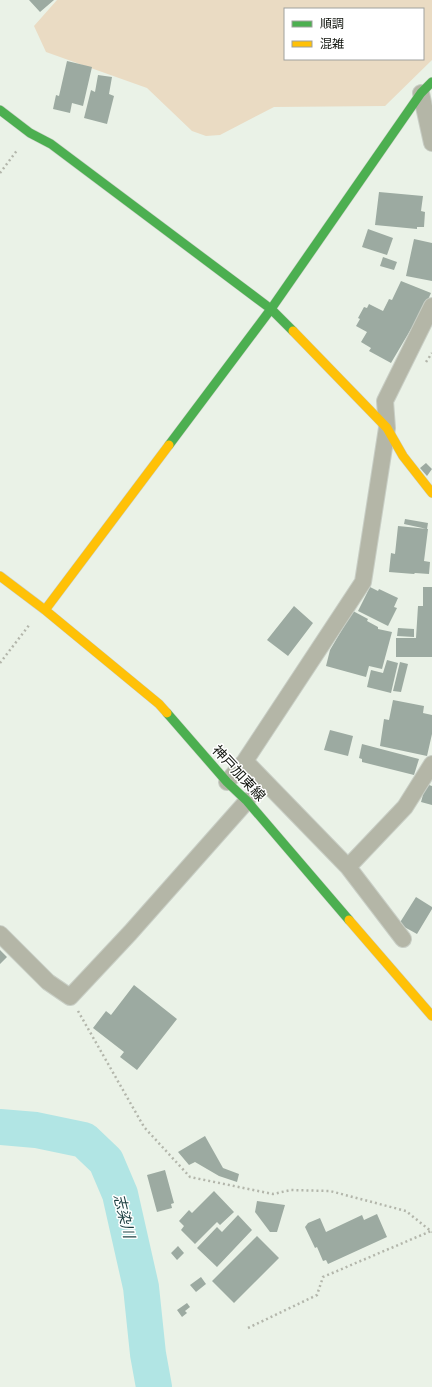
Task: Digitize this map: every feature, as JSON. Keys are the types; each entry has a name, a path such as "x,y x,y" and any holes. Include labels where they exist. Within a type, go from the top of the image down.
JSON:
{"street":[{"path":"426,88 432,143"},
{"path":"45,610 271,309 426,88"},
{"path":"0,110 30,133 51,144 271,309 387,428 403,456 432,493"},
{"path":"227,782 245,761 363,582 387,428 386,401 432,306"},
{"name":"神戸加東線","path":"0,576 45,610 159,704 227,782 247,801 432,1016"},
{"path":"245,761 348,867 403,939"},
{"path":"348,867 405,807 432,764"},
{"path":"0,934 48,982 70,997 130,933 247,801"}],"path":[{"path":"0,173 30,133"},
{"path":"0,663 24,631 45,610"},
{"path":"70,997 144,1127 190,1177 273,1194 292,1190 330,1191 406,1211 431,1231 323,1277 317,1295 248,1328"}],"shaded area":[{"path":"57,0 432,0 432,60 385,106 274,107 220,135 206,136 192,131 147,88 46,52 34,26"}],"building":[{"path":"29,0 54,0 40,12"},
{"path":"67,61 92,67 83,106 72,103 70,113 53,109 56,95 59,96"},
{"path":"98,75 112,77 109,94 114,96 107,124 84,118 91,90 95,92"},
{"path":"379,192 423,196 421,211 425,212 424,227 417,227 417,229 375,225"},
{"path":"368,229 393,238 387,255 362,247"},
{"path":"414,239 432,243 432,281 406,276"},
{"path":"383,257 397,262 394,270 380,266"},
{"path":"401,281 431,293 414,330 411,329 391,363 369,351 371,348 361,342 367,332 356,326 360,319 358,318 364,307 367,308 369,304 383,311 389,299 392,300"},
{"path":"426,463 432,469 427,476 420,468"},
{"path":"405,519 428,523 427,529 404,524"},
{"path":"398,526 428,529 424,561 430,562 429,574 389,572 391,553 395,554"},
{"path":"370,587 378,591 379,589 398,598 394,607 397,608 388,626 358,611"},
{"path":"423,587 432,587 432,657 396,657 396,638 416,638 418,606 423,606"},
{"path":"294,606 313,623 288,656 267,640"},
{"path":"353,611 368,619 367,621 378,627 378,629 392,632 382,669 369,666 366,677 326,666 330,650"},
{"path":"398,628 414,629 414,637 397,636"},
{"path":"387,660 398,663 391,693 367,687 371,670 383,673"},
{"path":"400,662 408,664 401,692 393,691"},
{"path":"393,700 424,706 423,713 432,715 432,734 427,756 380,746 384,719 389,720"},
{"path":"330,730 353,736 348,756 324,750"},
{"path":"362,744 419,759 414,775 362,762 362,759 359,758"},
{"path":"426,784 432,786 432,805 421,802"},
{"path":"416,897 432,907 417,934 399,924"},
{"path":"0,950 7,957 0,964"},
{"path":"134,985 177,1019 137,1070 120,1057 124,1052 93,1028 106,1011 111,1015"},
{"path":"205,1136 223,1168 239,1174 237,1182 219,1176 195,1162 189,1165 178,1152"},
{"path":"165,1170 174,1203 171,1204 172,1208 157,1212 147,1175"},
{"path":"214,1191 234,1212 220,1225 217,1222 195,1244 181,1230 184,1226 179,1221 189,1210 192,1213"},
{"path":"257,1201 285,1205 277,1232 270,1232 255,1212"},
{"path":"377,1214 387,1237 328,1264 326,1260 323,1261 317,1247 315,1248 305,1227 308,1223 320,1218 326,1232 362,1215 364,1220"},
{"path":"238,1215 252,1230 217,1267 197,1248 217,1227 222,1232"},
{"path":"257,1236 279,1258 234,1303 212,1281"},
{"path":"178,1246 184,1253 177,1260 171,1253"},
{"path":"201,1277 206,1284 196,1292 190,1285"},
{"path":"187,1303 190,1307 185,1311 187,1313 182,1317 177,1310"}],"waterway":[{"name":"志染川","path":"0,1127 36,1130 84,1140 106,1161 120,1194 141,1287 148,1354 154,1387"}],"traffic: fast":[{"path":"169,445 271,309 421,93 432,82"},
{"path":"0,110 30,133 51,144 271,309 293,331"},
{"path":"167,713 227,782 247,801 349,920"}],"traffic: slow":[{"path":"293,331 387,428 403,456 432,493"},
{"path":"45,610 169,445"},
{"path":"0,576 45,610 159,704 167,713"},
{"path":"349,920 432,1016"}]}
